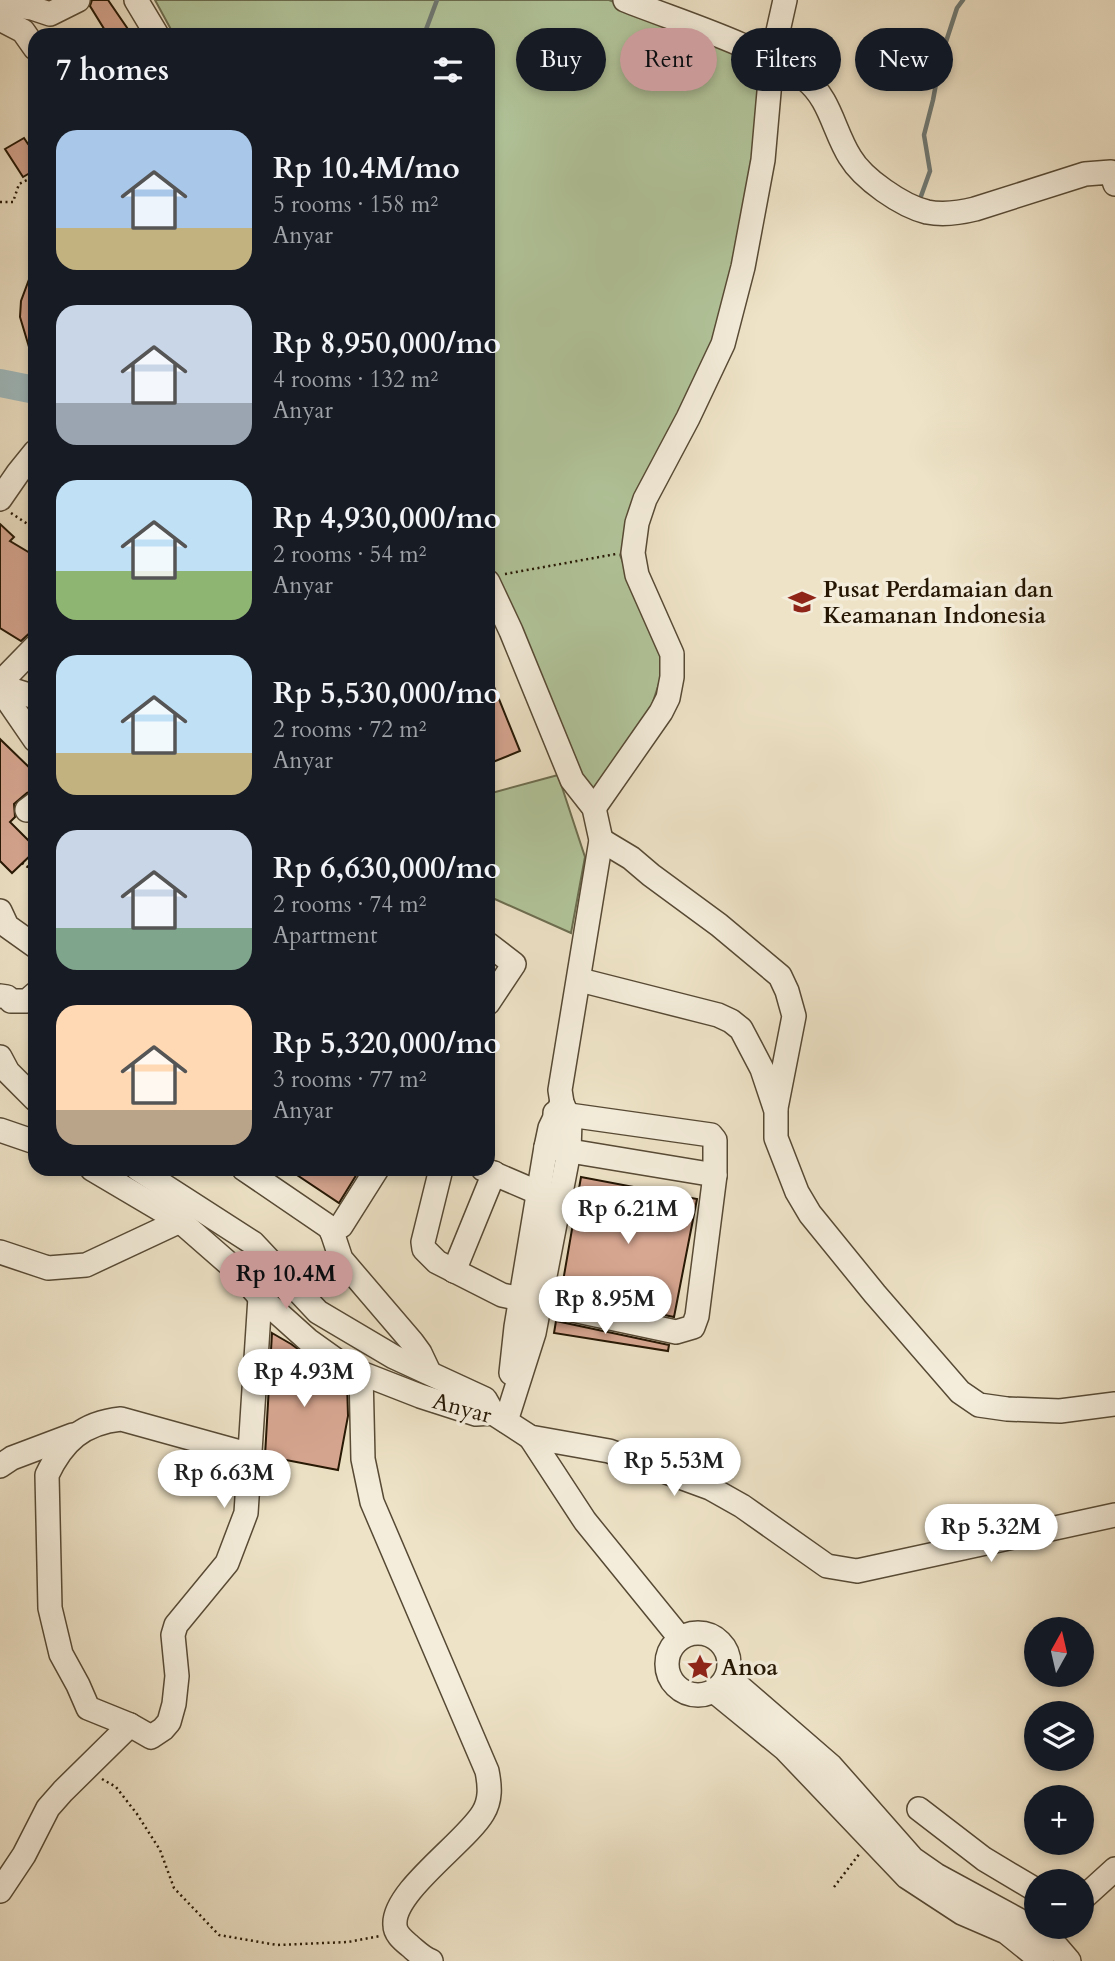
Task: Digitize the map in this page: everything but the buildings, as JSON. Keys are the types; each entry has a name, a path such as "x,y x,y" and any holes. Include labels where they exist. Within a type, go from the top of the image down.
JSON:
{"street":[{"path":"0,4 32,8 50,14 78,0"},
{"path":"136,0 153,28"},
{"path":"625,0 731,42"},
{"path":"779,28 785,0"},
{"path":"0,19 23,31 28,38"},
{"path":"594,808 668,698 672,654 637,575 633,550 637,523 645,499 723,344 743,267 763,160 769,91"},
{"path":"816,91 830,113 850,158 860,170 889,193 925,211 960,212 975,209 1085,174 1111,172 1115,184"},
{"path":"5,506 18,472 28,460"},
{"path":"495,579 507,621 572,780 594,808 601,840 560,1090 569,1151 550,1195 531,1301 534,1333 495,1411"},
{"path":"0,686 28,655"},
{"path":"0,686 28,695"},
{"path":"0,686 28,729"},
{"path":"601,840 631,858 651,876 719,925 780,976 794,1016 776,1111 776,1138 797,1192 810,1214 875,1294 960,1392 979,1405 1007,1409 1060,1410 1115,1404"},
{"path":"0,911 7,926 28,941"},
{"path":"495,949 514,964 495,992"},
{"path":"580,980 731,1021 741,1029 762,1069 776,1111"},
{"path":"4,996 10,993 28,993"},
{"path":"0,1057 8,1072 28,1092"},
{"path":"550,1195 546,1147 562,1110"},
{"path":"439,1176 423,1242 424,1250 437,1262 485,1288 531,1301 676,1332 692,1327 697,1316 715,1175 715,1140 712,1135 562,1110"},
{"path":"0,1130 28,1140"},
{"path":"546,1147 715,1175"},
{"path":"495,1173 550,1195"},
{"name":"Anyar","path":"104,1176 180,1221 236,1270 260,1297 307,1340 336,1360 361,1373 420,1396 476,1414 495,1411"},
{"name":"Anyar","path":"149,1176 253,1244 318,1312 394,1357 429,1372 495,1411 530,1437 609,1451 710,1488 742,1506 819,1562 838,1569 857,1571 1115,1515"},
{"path":"254,1176 329,1227 341,1259 412,1342 429,1372"},
{"path":"332,1232 341,1227 373,1176"},
{"path":"454,1271 487,1176"},
{"path":"0,1252 48,1268 86,1265 180,1221"},
{"path":"76,1434 57,1456 47,1475 50,1608 61,1654 88,1708 130,1725 151,1737 163,1730 169,1722 174,1704 177,1676 173,1635 176,1625 227,1563 246,1513 260,1297"},
{"path":"361,1373 363,1460 372,1502 487,1772 490,1785 488,1801 476,1822 409,1891 397,1909 394,1923 397,1933 423,1958 431,1961"},
{"path":"0,1466 23,1453 103,1422 121,1419 251,1455"},
{"path":"530,1437 585,1521 680,1638"},
{"path":"690,1633 713,1636 722,1643 728,1654 729,1665 720,1683 704,1695 683,1692 669,1676 667,1655 680,1638 690,1633"},
{"path":"720,1683 906,1877 962,1913 1006,1932 1042,1961"},
{"path":"720,1683 831,1766 913,1858 936,1875 1028,1925 1057,1947 1069,1961"},
{"path":"0,1891 28,1849 48,1808 130,1725"},
{"path":"919,1809 984,1859 1024,1883"},
{"path":"1094,1892 1110,1882"}],"path":[{"path":"0,202 13,202 19,184 28,180"},
{"path":"5,506 28,524"},
{"path":"495,579 633,550"},
{"path":"22,863 28,867"},
{"path":"84,1770 116,1787 160,1850 174,1888 219,1935 277,1945 348,1942 397,1933"},
{"path":"834,1887 870,1839"}],"green space":[{"path":"155,0 609,0 680,28 620,28 620,91 717,91 717,43 731,48 731,91 764,91 763,114 719,330 649,481 620,555 665,665 648,717 600,795 588,792 495,595 495,28 170,28"},
{"path":"558,775 585,857 571,933 495,899 495,792"}],"waterway":[{"path":"427,28 437,0"},
{"path":"920,199 930,171 924,135 941,57 957,8 963,0"},
{"path":"0,383 28,389"}],"place":[{"name":"Pusat Perdamaian dan Keamanan Indonesia","path":"802,602"},
{"name":"Anoa","path":"700,1667"}]}
